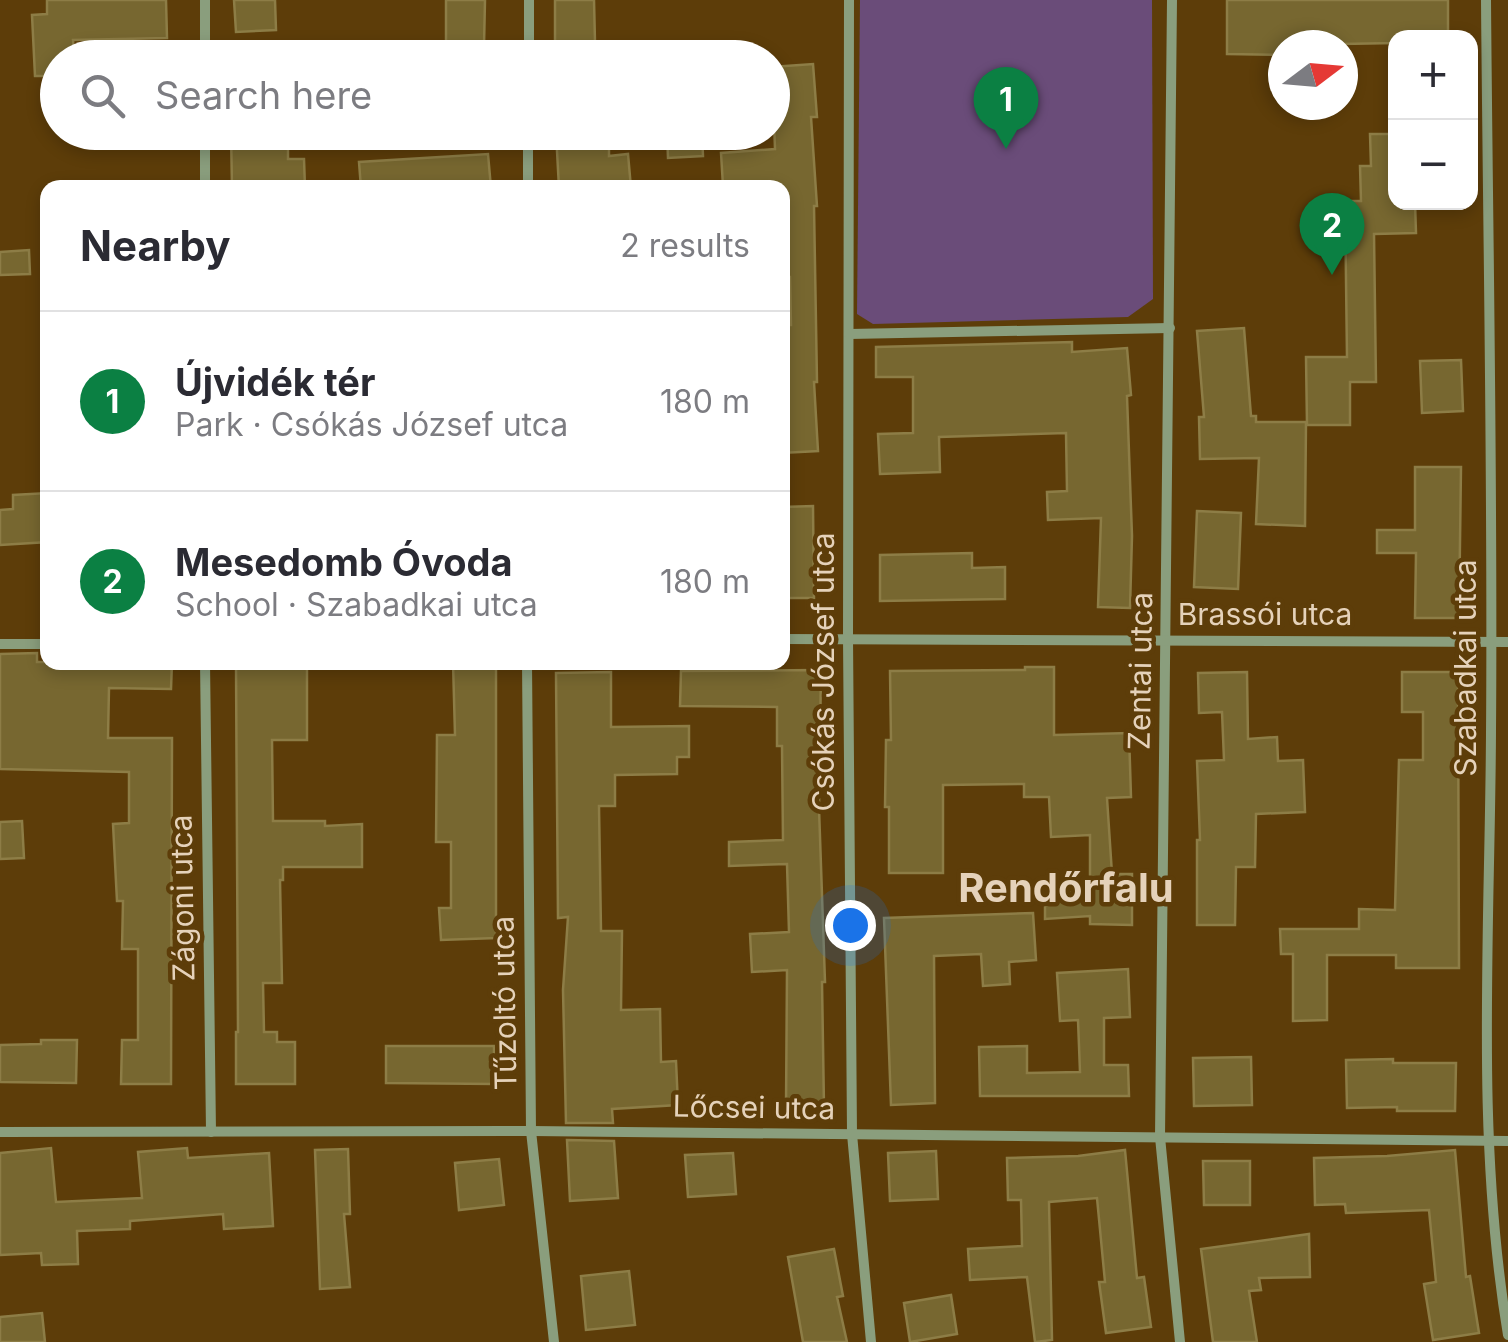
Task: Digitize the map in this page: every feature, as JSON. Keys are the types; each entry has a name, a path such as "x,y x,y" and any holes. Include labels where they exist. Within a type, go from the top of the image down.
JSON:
{"street":[{"path":"205,0 205,40"},
{"path":"529,0 529,40"},
{"name":"Csókás József utca","path":"849,0 852,1134 872,1342"},
{"name":"Zentai utca","path":"1172,0 1160,1136 1180,1342"},
{"name":"Szabadkai utca","path":"1486,0 1492,642 1488,1140 1498,1276 1508,1335"},
{"path":"205,150 205,180"},
{"path":"528,150 528,180"},
{"path":"848,334 1170,328"},
{"name":"Brassói utca","path":"790,639 1508,642"},
{"path":"0,644 40,644"},
{"name":"Zágoni utca","path":"205,670 212,1132"},
{"name":"Tűzoltó utca","path":"527,670 531,1131 554,1342"},
{"name":"Lőcsei utca","path":"0,1132 531,1131 1508,1140"}],"shaded area":[{"path":"860,0 1152,0 1153,299 1128,317 873,324 857,314"}],"building":[{"path":"47,0 166,0 167,38 40,40 40,76 35,76 32,15 47,14"},
{"path":"234,0 275,0 276,30 236,32"},
{"path":"446,0 485,0 484,40 446,40"},
{"path":"555,0 594,0 595,40 555,40"},
{"path":"1227,0 1448,0 1448,30 1388,30 1388,43 1358,44 1358,30 1268,30 1268,55 1227,54"},
{"path":"813,64 817,117 811,117 817,206 814,382 818,451 790,453 790,180 723,180 721,153 790,150 790,66"},
{"path":"1370,134 1388,134 1388,210 1415,210 1416,233 1374,234 1376,382 1350,382 1350,425 1307,425 1306,357 1347,357 1345,201 1361,201 1360,166 1371,166"},
{"path":"231,150 288,150 288,159 304,159 305,180 232,180"},
{"path":"557,150 609,150 609,156 628,154 630,180 559,180"},
{"path":"668,150 703,150 703,156 668,158"},
{"path":"488,154 490,180 360,180 359,162"},
{"path":"29,250 30,274 0,275 0,252"},
{"path":"1244,328 1251,416 1256,416 1256,422 1306,422 1305,526 1256,524 1259,458 1200,459 1199,417 1204,417 1197,331"},
{"path":"1072,342 1072,352 1127,348 1131,395 1127,396 1132,536 1130,608 1098,607 1101,518 1048,520 1047,492 1067,491 1066,433 939,437 940,472 880,474 878,434 913,433 913,377 876,377 876,347"},
{"path":"1461,360 1463,411 1422,413 1420,361"},
{"path":"1415,467 1461,467 1459,618 1415,618 1416,553 1377,553 1377,530 1415,530"},
{"path":"40,493 40,542 0,545 0,510 13,509 13,495"},
{"path":"813,506 814,598 790,598 790,507"},
{"path":"1197,511 1241,513 1238,589 1194,587"},
{"path":"972,553 972,568 1005,567 1005,599 880,601 880,555"},
{"path":"37,653 40,670 172,670 171,689 109,688 108,738 172,738 171,1084 121,1084 122,1040 138,1040 138,949 122,949 123,901 117,901 113,824 129,823 129,772 0,769 0,654"},
{"path":"1054,667 1054,735 1129,733 1131,797 1107,798 1112,874 1132,874 1132,925 1090,924 1090,916 1045,919 1045,895 1090,891 1090,835 1051,837 1049,797 1024,797 1024,784 943,785 943,873 889,873 889,807 885,807 886,740 891,740 890,671"},
{"path":"236,670 307,670 307,740 272,740 273,821 325,821 325,826 362,824 362,867 283,867 282,983 263,983 264,1032 277,1032 277,1042 295,1042 295,1084 236,1084"},
{"path":"453,670 496,670 496,938 441,940 439,908 451,908 451,842 436,842 437,735 455,735"},
{"path":"821,670 824,1107 786,1108 787,970 752,972 750,934 789,932 787,864 729,866 729,842 783,840 782,746 777,746 777,707 680,706 681,671"},
{"path":"611,672 611,727 689,726 689,757 677,757 677,774 615,775 615,806 599,806 601,931 622,931 621,1010 660,1009 661,1062 676,1061 678,1105 612,1109 613,1123 566,1123 563,990 568,917 558,918 556,673"},
{"path":"1247,672 1248,739 1277,737 1278,761 1303,760 1305,812 1256,814 1255,867 1236,867 1235,925 1197,925 1197,761 1224,760 1222,712 1199,713 1198,673"},
{"path":"1402,672 1458,672 1459,968 1396,968 1396,955 1327,955 1327,1020 1293,1021 1293,954 1281,954 1280,929 1359,929 1359,909 1395,910 1399,760 1423,760 1423,712 1402,712"},
{"path":"22,821 24,858 0,859 0,822"},
{"path":"1033,913 1036,960 1009,962 1010,984 983,986 981,954 934,956 935,1103 891,1105 884,918"},
{"path":"1128,969 1130,1017 1104,1018 1104,1065 1128,1065 1129,1096 980,1096 979,1047 1027,1046 1027,1073 1080,1072 1078,1020 1060,1021 1057,973"},
{"path":"41,1040 77,1040 76,1083 0,1082 0,1045 41,1044"},
{"path":"386,1046 494,1046 494,1084 386,1083"},
{"path":"1251,1057 1252,1105 1194,1106 1193,1058"},
{"path":"1393,1059 1393,1063 1456,1063 1455,1111 1347,1108 1346,1060"},
{"path":"567,1140 614,1141 618,1198 570,1201"},
{"path":"51,1148 56,1202 142,1198 138,1152 187,1148 188,1158 269,1153 273,1226 224,1229 223,1214 130,1221 130,1229 77,1231 78,1264 42,1265 41,1253 0,1255 0,1153"},
{"path":"348,1149 350,1214 344,1214 350,1287 320,1289 315,1150"},
{"path":"1125,1150 1137,1278 1144,1277 1151,1327 1106,1333 1099,1282 1105,1282 1097,1198 1049,1202 1052,1340 1035,1342 1027,1277 970,1280 968,1249 1022,1246 1021,1200 1008,1200 1007,1158"},
{"path":"1455,1150 1466,1277 1470,1276 1479,1333 1433,1340 1424,1284 1436,1282 1429,1210 1346,1213 1345,1204 1315,1205 1314,1158"},
{"path":"936,1151 938,1199 890,1201 888,1153"},
{"path":"733,1153 736,1194 688,1197 685,1155"},
{"path":"499,1159 504,1205 459,1210 455,1163"},
{"path":"1203,1161 1250,1161 1250,1205 1204,1205"},
{"path":"1309,1234 1310,1277 1259,1278 1261,1290 1249,1291 1257,1342 1213,1342 1201,1249"},
{"path":"834,1249 843,1296 837,1297 847,1342 803,1342 788,1257"},
{"path":"629,1271 635,1325 586,1330 581,1276"},
{"path":"951,1295 957,1334 910,1342 904,1303"},
{"path":"42,1313 45,1342 0,1342 0,1317"}],"place":[{"name":"Újvidék tér","path":"1006,149"},
{"name":"Mesedomb Óvoda","path":"1332,275"}],"district":[{"name":"Rendőrfalu","path":"1066,888"}]}
